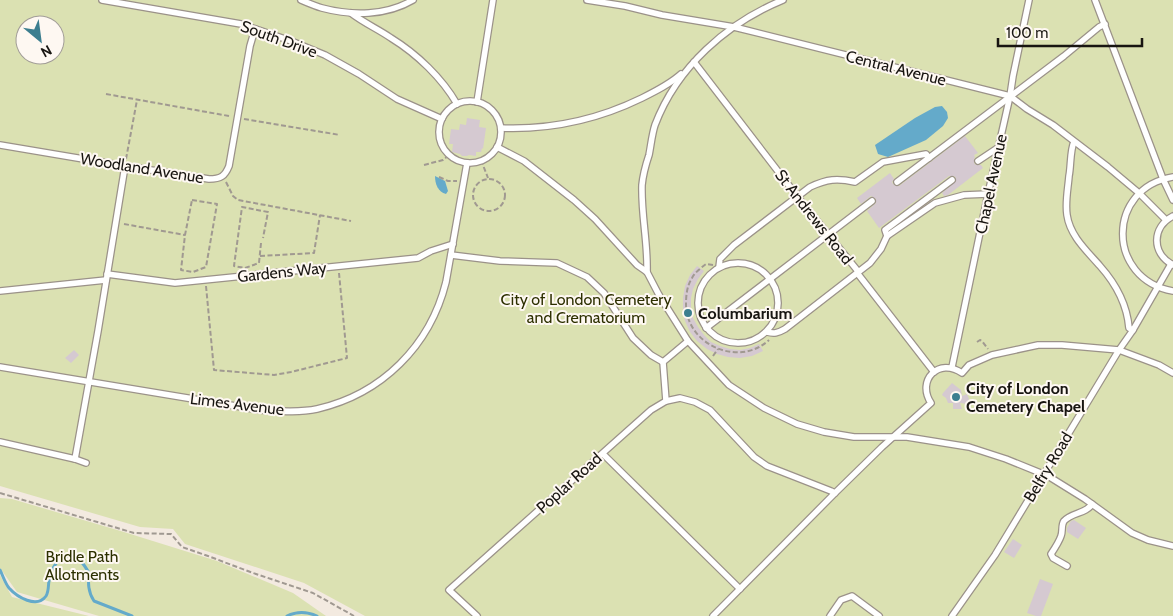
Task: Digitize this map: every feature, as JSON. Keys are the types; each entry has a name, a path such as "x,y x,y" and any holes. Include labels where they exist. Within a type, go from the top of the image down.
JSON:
{"lane":[{"name":"South Drive","path":"102,0 241,24 291,41 325,55 397,98 442,119"},
{"path":"300,0 322,8 351,13 392,10 413,0"},
{"path":"477,102 493,0"},
{"name":"Central Avenue","path":"587,0 734,27 1010,96 1026,109 1053,125 1108,167 1139,193 1166,220"},
{"path":"501,128 567,124 599,116 627,105 676,78 734,27 766,7 784,0"},
{"name":"Chapel Avenue","path":"952,367 1029,0"},
{"path":"1095,0 1163,179 1173,200"},
{"path":"351,13 414,54 436,76 457,104"},
{"path":"897,182 1104,24"},
{"name":"Woodland Avenue","path":"0,145 217,179 226,172 229,166 250,46 255,29"},
{"path":"647,272 648,258 642,183 655,126 666,100 678,81 694,62"},
{"name":"St Andrews Road","path":"694,62 797,196 857,270 858,274 934,372"},
{"path":"477,102 493,111 498,119 501,128 500,139 497,147 486,159 467,163 449,155 443,147 440,140 442,119 457,104 477,102"},
{"path":"1074,142 1066,196 1067,215 1077,240 1102,267 1122,298 1128,316 1129,328 1134,330"},
{"path":"497,147 524,161 574,200 606,231 637,265 647,272 688,341 729,385 764,408 797,424 824,432 854,437 907,437 969,447 1006,459 1048,476 1085,499 1132,533 1148,540 1173,546"},
{"path":"978,161 999,147"},
{"path":"719,267 720,259 734,246 810,187 832,179 855,182 883,162 926,154 929,158"},
{"path":"467,163 452,249 500,261 557,262 587,277 604,293 634,338 651,355 663,362"},
{"path":"75,459 90,382 125,166"},
{"path":"1173,177 1154,183 1139,193 1128,208 1123,226 1123,244 1135,270 1157,287 1173,291"},
{"path":"767,332 778,333 785,329 858,274 881,250 886,236 885,230 952,180"},
{"path":"886,236 935,203 964,195 988,194"},
{"path":"706,328 872,201"},
{"path":"1172,264 1164,259 1159,252 1157,235 1160,227 1173,216"},
{"name":"Gardens Way","path":"108,274 175,283 418,258 431,251 452,249"},
{"name":"Limes Avenue","path":"0,367 260,410 316,409 365,390 389,374 410,355 426,332 442,298 452,249"},
{"path":"741,263 752,265 770,278 776,289 778,300 776,317 767,332 747,343 736,344 724,342 706,328 700,318 697,307 698,295 702,284 710,274 719,267 741,263"},
{"name":"Belfry Road","path":"952,616 995,555 1119,350 1134,330 1157,287 1172,264"},
{"path":"0,291 106,280"},
{"path":"663,362 688,341"},
{"path":"713,616 834,493 931,403 926,387 927,381 934,372 945,367 952,367 962,373 969,364 992,354 1038,346 1062,346 1119,350 1159,365 1173,373"},
{"path":"663,362 666,401 680,398 695,402 710,410 754,457 767,466 834,493"},
{"name":"Poplar Road","path":"477,616 450,590 651,410 666,401"},
{"path":"0,442 86,463"},
{"path":"603,454 740,589"},
{"path":"1067,566 1053,558 1051,554 1062,535 1064,521 1089,508 1092,504"},
{"path":"830,616 841,600 852,596 879,616"}],"path":[{"path":"106,94 340,135"},
{"path":"125,166 137,100"},
{"path":"424,165 443,160 449,155"},
{"path":"482,160 488,178"},
{"path":"223,175 233,196 238,200 351,220"},
{"path":"439,177 448,181 464,180"},
{"path":"488,178 502,184 506,194 503,205 489,212 479,208 473,198 474,188 482,180 488,178"},
{"path":"192,200 217,204 206,267 193,272 181,270 185,235 192,200"},
{"path":"261,244 259,263 244,268 234,266 242,207 268,212 263,238"},
{"path":"260,256 314,253 320,215"},
{"path":"116,222 185,235"},
{"path":"697,272 706,264"},
{"path":"205,280 214,370 274,375 347,358 338,266"},
{"path":"977,342 982,341 992,354"},
{"path":"756,349 767,343"},
{"path":"716,353 718,349"},
{"path":"0,493 134,533 171,534 182,547 313,593 354,616"}],"green space":[{"name":"City of London Cemetery and Crematorium","path":"0,0 1173,0 1173,616 365,616 304,583 185,544 173,529 140,527 0,486"},
{"name":"Bridle Path Allotments","path":"0,498 12,499 217,561 293,593 326,616 99,616 17,592 0,568"},
{"path":"0,575 12,597 89,616 0,616"}],"water":[{"path":"942,106 947,112 948,118 943,126 926,140 888,157 878,154 875,145 915,118 935,107"},
{"path":"435,176 445,181 448,191 446,194 438,187"}],"building":[{"path":"467,118 480,120 479,127 486,128 483,149 481,152 476,152 476,156 462,156 452,152 453,144 449,144 451,129 459,130 460,124 466,125"},
{"path":"965,136 978,153 974,155 974,163 981,165 983,168 948,195 944,196 942,193 956,181 954,176 949,176 879,228 867,211 876,203 876,199 871,196 861,204 857,198 890,173 894,179 893,184 899,186"},
{"name":"Columbarium","path":"697,266 704,271 693,289 691,308 693,318 704,335 711,342 730,349 740,350 759,344 763,351 752,356 728,357 707,349 690,332 685,321 683,298 685,286"},
{"path":"74,350 79,355 71,363 65,358"},
{"name":"City of London Cemetery Chapel","path":"952,383 961,390 962,396 967,394 969,399 967,404 960,403 962,409 953,409 953,403 948,403 942,395"},
{"path":"1074,520 1086,528 1078,539 1067,532 1071,521"},
{"path":"1013,539 1022,545 1014,558 1004,552"},
{"path":"1040,579 1053,584 1041,616 1036,616 1027,613"}],"waterway":[{"path":"0,570 9,588 22,598 38,602 47,594 55,564 66,556 73,556 81,562 89,573 89,587 94,601 132,616"},
{"path":"287,616 302,612 317,616"}],"place":[{"name":"Columbarium","path":"688,313"},
{"name":"City of London Cemetery Chapel","path":"956,397"}]}
